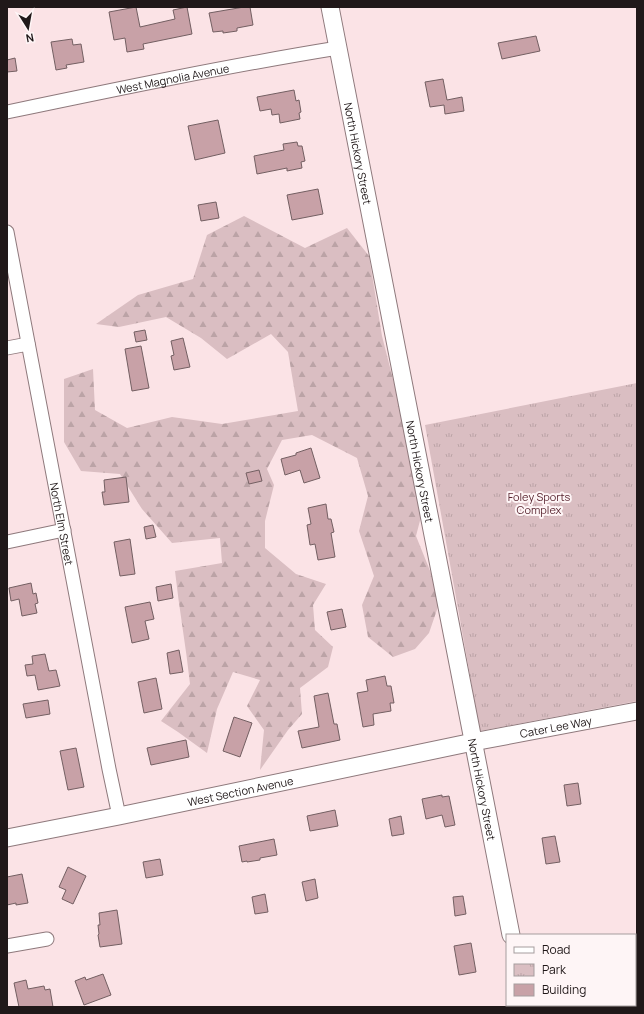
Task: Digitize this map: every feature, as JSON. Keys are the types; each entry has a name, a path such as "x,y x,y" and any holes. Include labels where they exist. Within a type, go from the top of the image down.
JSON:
{"street":[{"name":"North Hickory Street","path":"330,7 511,934"},
{"name":"West Magnolia Avenue","path":"7,112 277,58 338,48"},
{"name":"North Elm Street","path":"7,232 119,816"},
{"path":"7,348 28,344"},
{"path":"7,542 64,530"},
{"name":"Cater Lee Way","path":"474,742 637,711"},
{"name":"West Section Avenue","path":"7,838 474,742"},
{"path":"7,946 47,939"}],"green space":[{"path":"244,216 305,248 347,228 369,256 382,336 395,387 421,444 423,509 416,536 441,598 429,633 415,649 393,657 368,637 362,605 374,576 359,531 368,496 357,458 312,435 282,440 267,469 274,485 265,521 265,548 296,574 326,584 313,605 315,630 333,647 328,667 300,688 302,714 288,730 260,770 264,730 247,706 260,680 233,672 217,709 207,753 161,721 190,684 175,571 222,563 220,538 172,543 142,509 120,474 81,471 64,442 64,379 93,369 95,410 127,428 172,417 222,424 298,411 288,352 271,334 227,359 201,338 166,317 119,327 96,324 138,295 193,279 207,235"},
{"name":"Foley Sports Complex","path":"637,383 637,701 480,731 425,425"}],"building":[{"path":"136,7 140,27 175,19 173,10 187,7 192,34 143,44 144,49 127,52 125,38 114,40 109,12"},
{"path":"250,7 253,25 237,28 237,31 223,33 223,31 213,32 209,13"},
{"path":"536,36 540,51 502,59 498,43"},
{"path":"72,39 73,45 81,44 84,62 66,65 67,68 56,70 51,42"},
{"path":"15,58 17,71 7,72 7,60"},
{"path":"443,79 447,100 462,97 464,111 445,114 444,105 430,107 425,82"},
{"path":"294,90 296,101 299,100 301,112 299,113 300,119 280,123 279,114 272,115 271,109 260,111 257,97"},
{"path":"218,120 225,153 195,160 188,126"},
{"path":"297,142 298,146 302,146 305,161 301,162 302,168 287,171 287,168 257,174 254,156 284,150 283,144"},
{"path":"318,189 323,214 292,220 287,195"},
{"path":"216,202 219,218 201,221 198,205"},
{"path":"145,330 147,340 136,342 134,332"},
{"path":"183,338 190,367 174,370 171,356 174,355 171,341"},
{"path":"141,346 149,388 132,391 125,349"},
{"path":"311,448 320,478 304,483 300,470 285,475 281,459 296,455 296,453"},
{"path":"259,470 262,481 249,484 246,473"},
{"path":"126,477 129,502 104,505 102,492 105,492 104,480"},
{"path":"326,504 328,519 331,519 334,532 331,533 335,557 318,560 315,544 310,545 307,525 311,524 308,508"},
{"path":"153,525 156,537 146,539 144,527"},
{"path":"130,539 135,574 120,576 114,542"},
{"path":"31,583 33,594 36,593 38,603 35,604 37,613 22,616 19,599 11,601 9,588"},
{"path":"171,584 173,598 158,601 156,587"},
{"path":"150,602 154,619 145,621 149,639 132,643 125,607"},
{"path":"342,609 346,627 331,630 327,612"},
{"path":"179,650 183,672 170,674 167,653"},
{"path":"45,654 49,671 56,670 60,686 38,690 35,675 27,676 25,665 33,664 32,656"},
{"path":"385,676 387,686 391,686 394,703 390,703 391,711 373,714 374,725 363,727 357,693 368,691 366,680"},
{"path":"156,678 162,709 144,713 138,682"},
{"path":"328,693 334,724 337,724 340,740 302,748 298,731 319,727 314,696"},
{"path":"48,700 50,714 26,718 23,704"},
{"path":"234,717 252,723 240,757 223,751"},
{"path":"186,740 189,757 151,765 147,748"},
{"path":"76,748 84,787 68,790 60,751"},
{"path":"578,783 581,804 567,806 564,785"},
{"path":"442,795 442,797 449,796 455,825 445,827 442,815 426,819 422,799"},
{"path":"335,810 338,826 310,831 307,816"},
{"path":"401,816 404,834 392,836 389,819"},
{"path":"555,836 560,862 546,864 542,838"},
{"path":"274,839 277,855 260,858 260,860 242,862 239,846"},
{"path":"160,859 163,875 146,878 143,862"},
{"path":"68,867 86,876 73,904 62,899 66,890 59,887"},
{"path":"22,874 28,903 7,905 7,877"},
{"path":"315,879 318,898 306,901 302,882"},
{"path":"265,894 268,912 255,914 252,897"},
{"path":"463,896 466,914 455,916 453,897"},
{"path":"117,910 122,944 100,947 98,935 98,925 100,925 99,913"},
{"path":"471,943 476,972 459,975 454,946"},
{"path":"103,974 111,995 84,1005 75,981 85,977 86,980"},
{"path":"26,980 28,989 44,986 45,990 50,989 53,1007 19,1007 14,983"}]}
